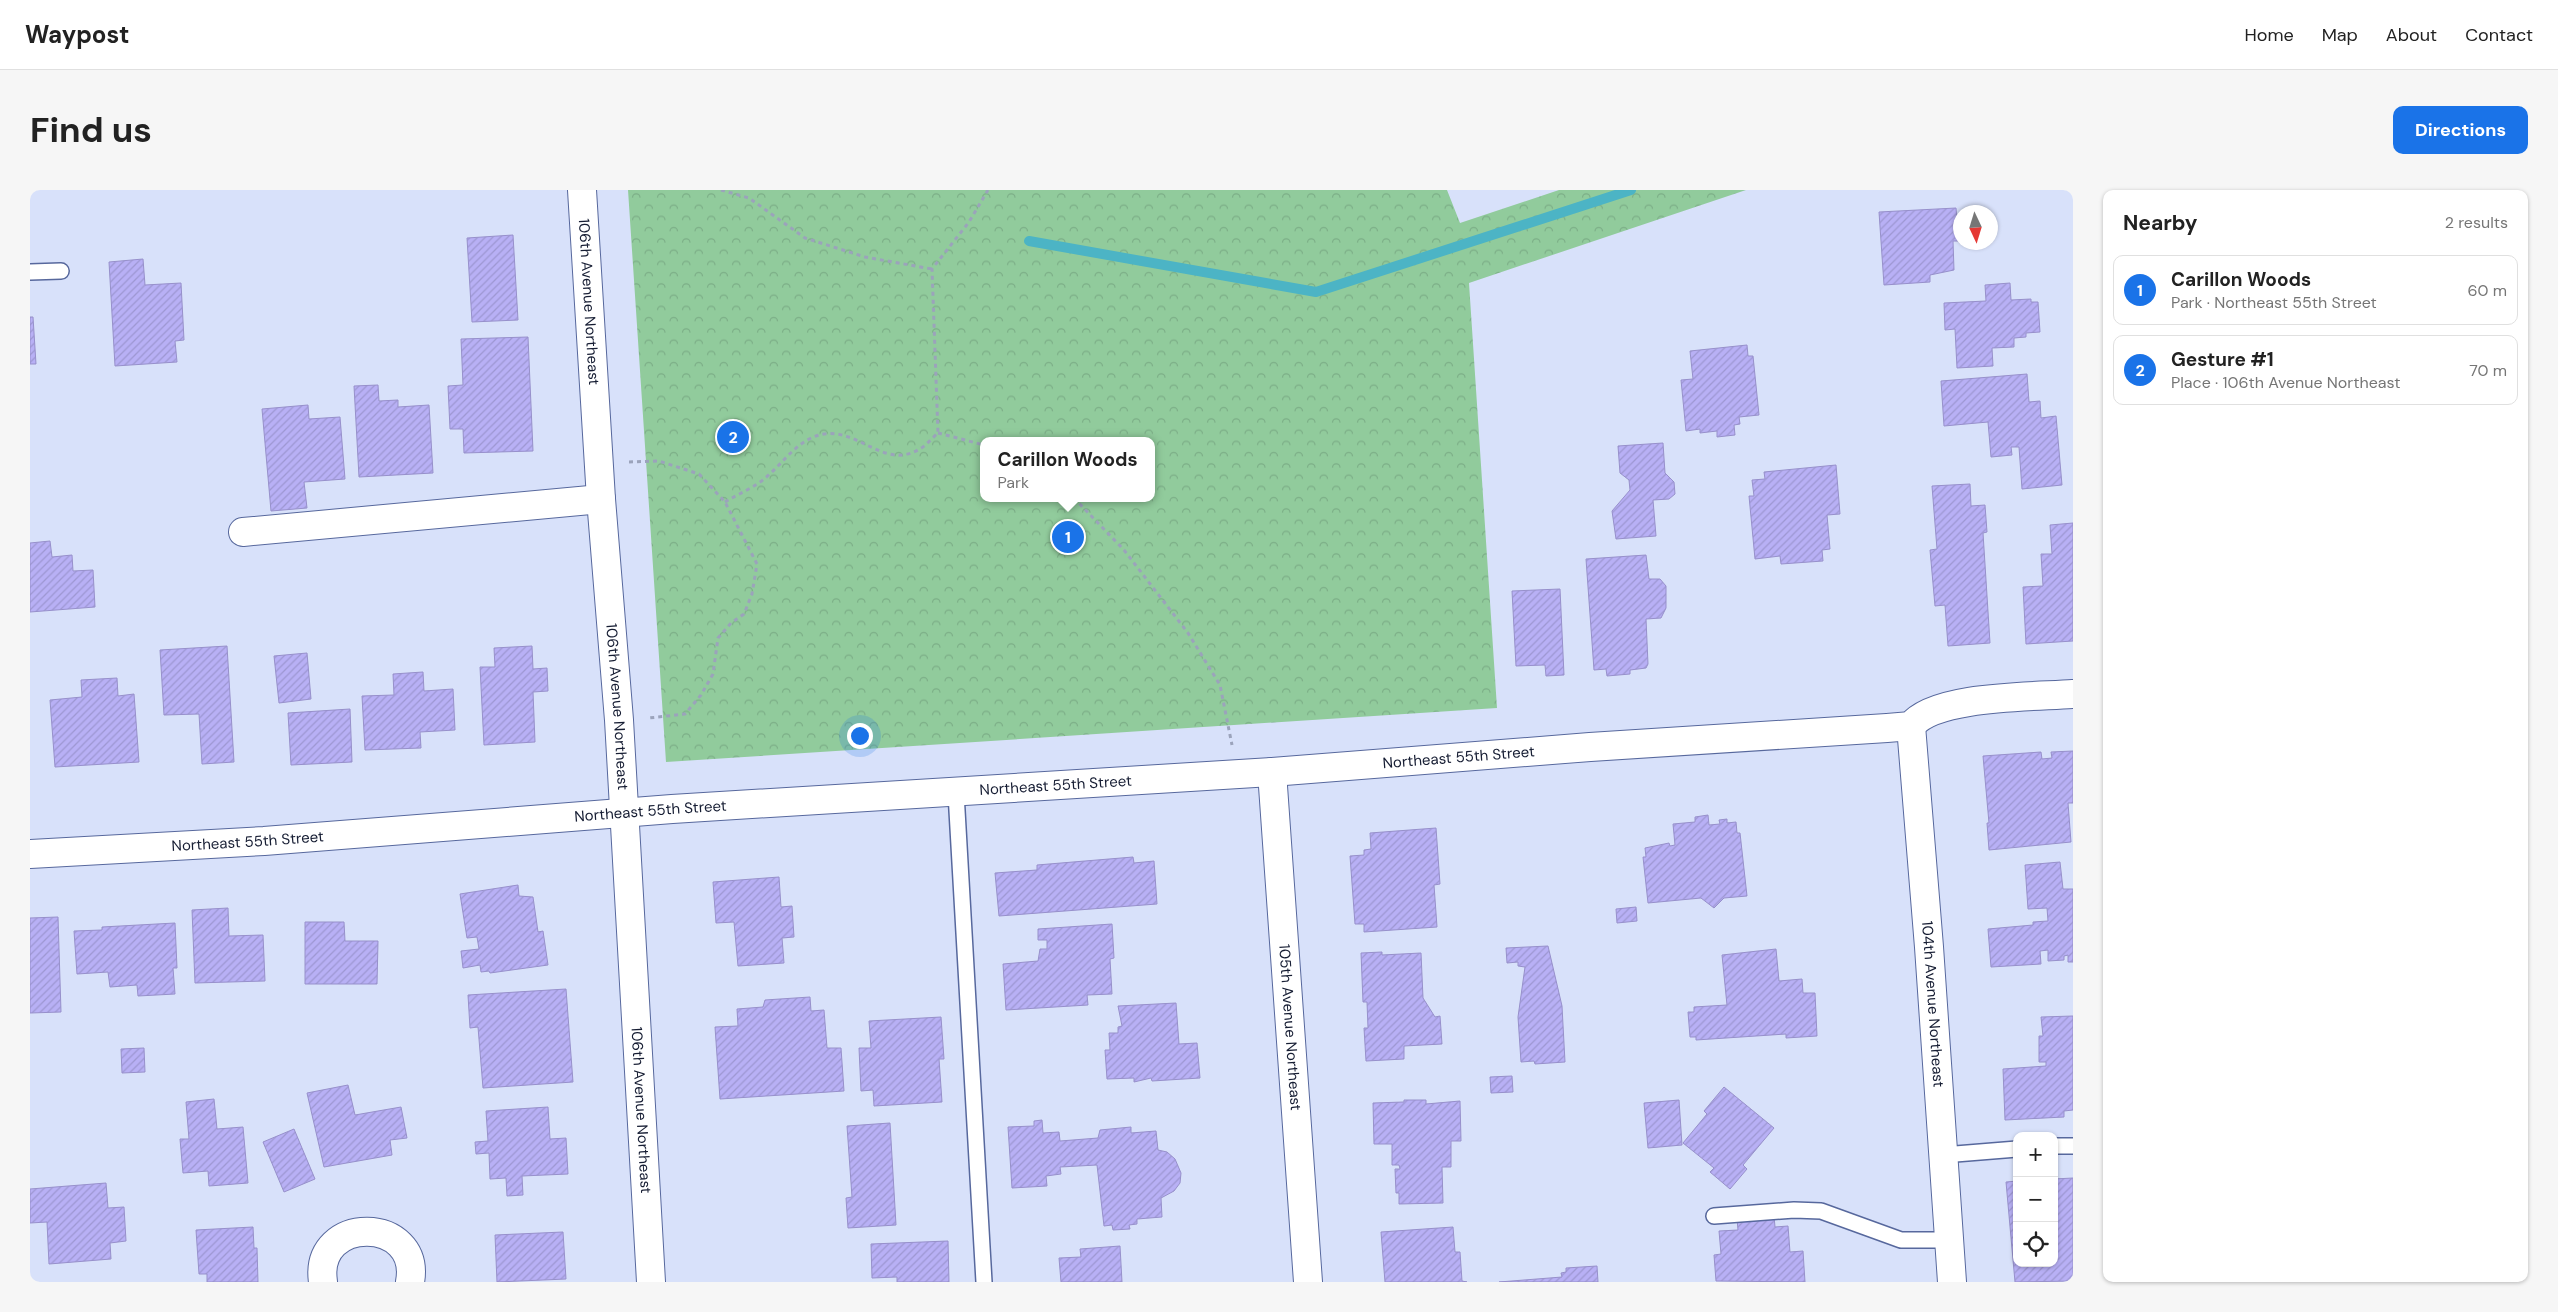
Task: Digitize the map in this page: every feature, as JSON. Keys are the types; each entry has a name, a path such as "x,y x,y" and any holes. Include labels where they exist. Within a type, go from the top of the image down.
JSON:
{"street":[{"name":"106th Avenue Northeast","path":"582,190 601,499 619,720 651,1282"},
{"path":"243,532 601,499"},
{"path":"1911,726 1917,718 1957,702 2073,694"},
{"name":"Northeast 55th Street","path":"30,854 264,842 682,808 1272,772 1590,747 1911,726"},
{"name":"104th Avenue Northeast","path":"1911,726 1952,1282"},
{"name":"105th Avenue Northeast","path":"1272,772 1308,1282"},
{"path":"323,1282 323,1266 328,1253 336,1242 350,1233 364,1230 380,1232 393,1239 404,1250 410,1264 410,1282"}],"lane":[{"path":"30,272 61,271"},
{"path":"956,792 984,1282"},
{"path":"2058,1146 2073,1146"},
{"path":"1943,1155 2013,1149"},
{"path":"1714,1216 1794,1210 1821,1211 1901,1240 1949,1240"}],"path":[{"path":"721,190 749,198 806,238 864,257 932,269"},
{"path":"938,433 932,269 969,222 988,190"},
{"path":"725,502 764,479 806,440 825,434 847,435 883,454 903,456 919,450 938,433"},
{"path":"938,433 980,443"},
{"path":"599,464 659,461 699,474 725,502 757,564 752,594 744,614 730,623 718,638 712,674 701,695 685,714 619,720"},
{"path":"1078,502 1130,557 1188,632 1220,685 1237,773"}],"green space":[{"path":"628,190 1447,190 1460,223 1559,190 1746,190 1469,283 1497,708 666,762"}],"building":[{"path":"1953,208 1954,270 1930,275 1930,282 1884,285 1879,212"},
{"path":"513,235 518,320 472,322 467,238"},
{"path":"143,259 145,285 181,283 184,340 175,341 177,362 115,366 109,262"},
{"path":"2010,283 2011,300 2031,299 2031,302 2038,302 2040,332 2026,333 2026,337 2014,338 2014,347 1992,348 1993,366 1957,368 1955,329 1945,330 1944,303 1986,301 1985,285"},
{"path":"30,317 33,317 36,364 30,364"},
{"path":"528,337 533,451 464,453 463,429 450,429 448,386 463,385 461,339"},
{"path":"1747,345 1748,356 1753,356 1759,415 1739,417 1740,424 1734,425 1735,435 1717,437 1717,431 1700,433 1700,429 1686,431 1681,380 1693,379 1690,351"},
{"path":"2027,374 2029,402 2040,401 2041,418 2056,416 2062,485 2022,489 2019,447 2011,447 2012,455 1991,457 1988,422 1944,426 1941,381"},
{"path":"378,385 379,401 398,400 398,407 429,405 433,473 359,477 354,386"},
{"path":"308,405 309,419 340,417 345,479 304,482 307,508 271,511 262,409"},
{"path":"1663,443 1665,473 1674,482 1675,494 1669,499 1653,500 1656,536 1616,539 1612,511 1630,490 1629,480 1620,473 1618,446"},
{"path":"1836,465 1840,514 1827,515 1830,549 1822,550 1823,561 1781,564 1780,556 1755,559 1749,496 1754,496 1752,480 1765,479 1764,472"},
{"path":"1970,484 1971,506 1985,505 1987,532 1983,533 1990,643 1948,646 1945,605 1935,606 1930,550 1937,549 1932,486"},
{"path":"2073,523 2073,641 2026,644 2023,587 2043,586 2041,554 2052,554 2050,525"},
{"path":"50,541 52,557 72,555 73,571 93,570 95,607 30,612 30,543"},
{"path":"1646,555 1649,579 1660,579 1666,586 1666,608 1661,618 1646,619 1648,664 1646,668 1630,670 1630,674 1607,676 1606,669 1594,670 1586,559"},
{"path":"1560,589 1564,675 1546,676 1545,665 1516,666 1512,591"},
{"path":"227,646 234,762 202,764 199,714 164,715 160,650"},
{"path":"532,646 533,669 547,668 548,691 533,692 535,742 484,745 480,667 495,667 494,648"},
{"path":"307,653 311,699 279,703 274,656"},
{"path":"423,672 424,691 453,689 455,730 420,732 421,748 365,750 362,696 394,695 393,674"},
{"path":"117,678 118,696 134,694 139,762 55,767 50,700 82,697 81,680"},
{"path":"350,709 352,762 291,765 288,713"},
{"path":"2073,751 2073,803 2068,803 2071,842 1989,850 1987,823 1989,823 1983,756 2041,752 2042,759 2052,758 2051,752"},
{"path":"1708,815 1709,825 1720,824 1719,820 1727,819 1727,823 1736,822 1737,833 1740,833 1747,896 1724,898 1714,908 1701,898 1648,903 1643,857 1646,857 1645,848 1669,843 1670,846 1675,845 1673,824 1695,822 1695,817"},
{"path":"1436,828 1440,884 1434,885 1437,927 1364,932 1364,924 1355,924 1350,856 1364,855 1364,850 1371,849 1370,833"},
{"path":"1133,857 1134,863 1154,861 1157,904 999,916 995,873 1037,870 1037,865"},
{"path":"2060,862 2063,889 2073,889 2073,962 2068,962 2068,955 2064,956 2064,960 2048,961 2048,950 2040,951 2041,964 1991,967 1988,929 2033,925 2033,922 2048,921 2047,908 2028,909 2025,865"},
{"path":"779,877 781,907 792,906 794,937 782,938 784,963 738,966 734,922 716,923 713,882"},
{"path":"518,885 519,896 533,897 538,932 543,931 548,965 490,973 489,971 481,972 480,965 463,968 461,951 479,949 477,937 467,938 460,894"},
{"path":"1636,907 1637,921 1617,923 1616,909"},
{"path":"228,908 229,936 263,935 265,981 195,983 192,910"},
{"path":"58,917 61,1012 30,1013 30,918"},
{"path":"305,922 344,922 345,941 378,941 377,984 305,984"},
{"path":"175,923 177,968 173,968 175,994 138,996 137,985 110,987 108,972 77,974 74,931 102,930 102,927"},
{"path":"1112,924 1114,958 1110,959 1112,994 1087,995 1088,1005 1006,1010 1003,964 1038,961 1040,949 1047,949 1047,940 1038,940 1038,929"},
{"path":"1548,946 1562,1006 1565,1062 1535,1064 1534,1061 1521,1062 1518,1017 1525,967 1518,966 1518,962 1507,963 1506,948"},
{"path":"1776,949 1779,981 1802,979 1803,993 1815,993 1817,1036 1786,1038 1786,1034 1696,1040 1696,1037 1690,1037 1688,1012 1694,1012 1694,1007 1727,1005 1722,955"},
{"path":"1382,952 1382,955 1421,953 1423,998 1435,1017 1440,1016 1442,1044 1404,1046 1404,1059 1366,1061 1364,1028 1368,1028 1367,1002 1363,1002 1361,953"},
{"path":"566,989 573,1082 483,1088 478,1027 470,1028 468,995"},
{"path":"810,997 811,1011 824,1010 827,1048 841,1048 844,1091 720,1099 715,1027 738,1026 737,1009 763,1007 765,1000"},
{"path":"1176,1003 1179,1044 1197,1043 1200,1078 1152,1081 1151,1078 1134,1082 1134,1078 1107,1079 1105,1050 1110,1050 1109,1033 1118,1033 1118,1027 1122,1026 1118,1006"},
{"path":"2073,1016 2073,1110 2064,1111 2064,1117 2005,1120 2003,1069 2046,1066 2046,1062 2039,1062 2039,1036 2043,1036 2041,1017"},
{"path":"941,1017 944,1059 939,1059 942,1102 874,1106 873,1090 861,1091 859,1048 871,1048 869,1021"},
{"path":"144,1048 145,1072 122,1073 121,1049"},
{"path":"1512,1076 1513,1092 1491,1093 1490,1077"},
{"path":"348,1085 355,1115 401,1107 407,1138 390,1140 392,1155 324,1167 307,1093"},
{"path":"1724,1087 1774,1128 1743,1165 1747,1169 1730,1189 1710,1172 1714,1168 1683,1143 1707,1114 1704,1111"},
{"path":"214,1099 217,1129 243,1127 248,1183 209,1186 208,1171 183,1173 180,1139 189,1139 186,1102"},
{"path":"1404,1100 1426,1100 1426,1104 1460,1101 1461,1141 1451,1141 1451,1167 1442,1167 1443,1203 1399,1204 1399,1193 1396,1193 1395,1169 1400,1169 1399,1165 1392,1165 1392,1144 1374,1144 1373,1103 1404,1102"},
{"path":"1679,1100 1682,1145 1648,1148 1644,1103"},
{"path":"548,1107 550,1139 566,1138 568,1174 522,1176 523,1195 507,1196 506,1178 490,1179 489,1153 476,1154 475,1142 488,1141 486,1111"},
{"path":"1042,1120 1043,1133 1059,1132 1060,1141 1098,1138 1100,1130 1131,1127 1131,1133 1156,1131 1158,1150 1167,1152 1175,1159 1181,1173 1180,1183 1174,1191 1161,1198 1162,1217 1137,1219 1137,1224 1129,1225 1130,1229 1113,1230 1112,1225 1104,1226 1097,1165 1060,1167 1061,1174 1046,1176 1047,1186 1012,1188 1008,1127 1034,1126 1034,1121"},
{"path":"890,1123 896,1225 848,1228 846,1198 852,1197 847,1126"},
{"path":"294,1129 315,1179 284,1192 263,1142"},
{"path":"2073,1178 2073,1281 2015,1282 2014,1267 2058,1267 2058,1179"},
{"path":"2013,1181 2013,1260 2006,1182"},
{"path":"106,1183 108,1208 124,1207 126,1241 110,1243 111,1259 49,1264 47,1222 30,1223 30,1189"},
{"path":"1774,1216 1775,1227 1788,1226 1790,1252 1803,1251 1805,1282 1716,1281 1714,1255 1721,1254 1719,1231 1738,1230 1737,1219"},
{"path":"253,1227 254,1248 257,1248 258,1282 207,1282 207,1274 199,1274 196,1230"},
{"path":"1453,1227 1455,1252 1460,1252 1462,1281 1467,1282 1385,1282 1381,1232"},
{"path":"563,1232 566,1279 497,1282 495,1235"},
{"path":"948,1241 949,1282 897,1282 897,1277 872,1278 871,1244"},
{"path":"1120,1246 1122,1282 1061,1282 1059,1258 1081,1257 1080,1249"},
{"path":"1597,1266 1598,1282 1499,1282 1562,1277 1561,1273 1566,1272 1566,1268"}],"waterway":[{"path":"1029,241 1316,292 1631,190"}],"place":[{"name":"Gesture #1","path":"733,437"},
{"name":"Carillon Woods","path":"1068,537"}]}
